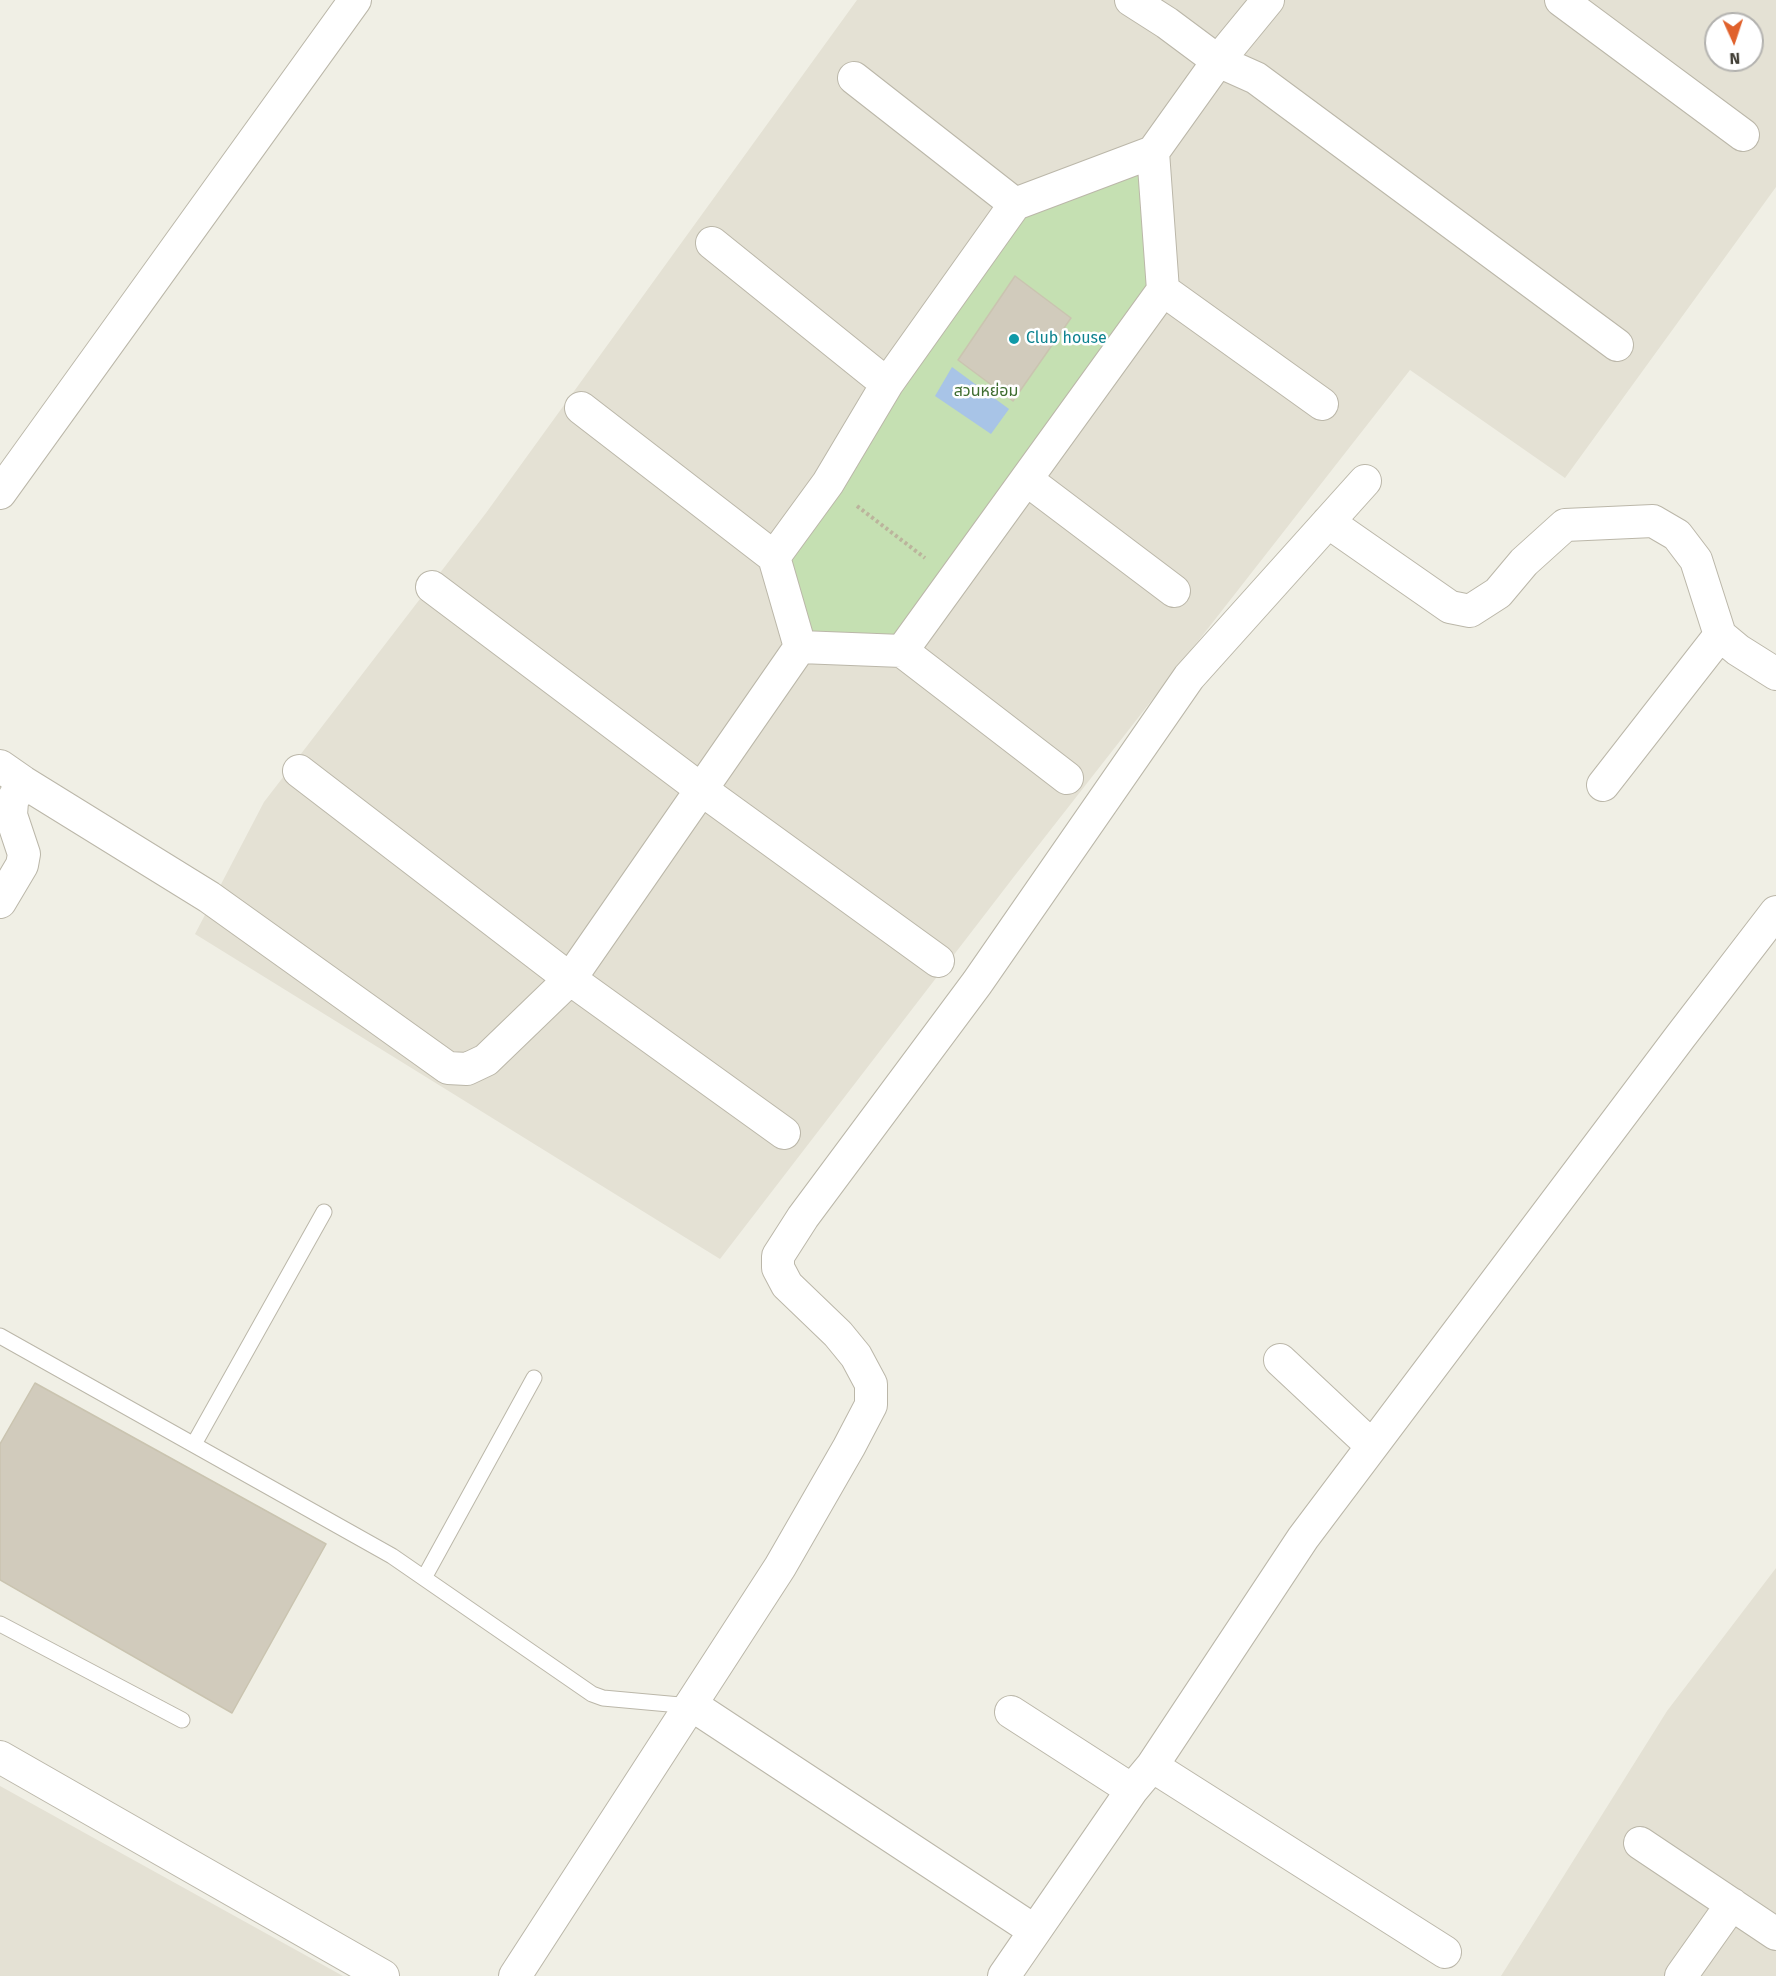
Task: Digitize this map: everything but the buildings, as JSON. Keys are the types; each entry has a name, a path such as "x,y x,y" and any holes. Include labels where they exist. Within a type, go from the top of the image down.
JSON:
{"street":[{"path":"0,493 355,0"},
{"path":"1131,0 1218,62 1256,78 1617,345"},
{"path":"774,557 828,483 887,384 1015,204 1153,152 1218,62 1268,0"},
{"path":"1561,0 1743,135"},
{"path":"854,78 1015,204"},
{"path":"902,651 1162,290 1153,152"},
{"path":"712,243 887,384"},
{"path":"1162,290 1322,404"},
{"path":"581,408 774,557 800,647"},
{"path":"1027,480 1174,591"},
{"path":"515,1976 780,1567 871,1405 870,1384 856,1356 838,1334 787,1285 778,1268 778,1256 803,1217 977,983 1189,677 1365,481"},
{"path":"1328,522 1450,607 1470,611 1498,593 1524,562 1565,525 1653,521 1677,535 1696,560 1720,635 1738,650 1776,674"},
{"path":"432,587 702,790 938,961"},
{"path":"1604,784 1720,635"},
{"path":"800,647 902,651 1067,778"},
{"path":"11,774 209,897 448,1068 467,1069 486,1060 570,979 800,647"},
{"path":"299,771 570,979 784,1133"},
{"path":"0,902 22,866 24,854 11,815 11,774"},
{"path":"1004,1976 1132,1790 1152,1766 1303,1538 1776,912"},
{"path":"1280,1360 1372,1446"},
{"path":"691,1706 1035,1931"},
{"path":"1011,1712 1132,1790"},
{"path":"0,1757 383,1976"},
{"path":"1152,1766 1445,1952"},
{"path":"1640,1843 1776,1934"},
{"path":"1682,1976 1732,1904"}],"lane":[{"path":"194,1444 324,1212"},
{"path":"0,1336 392,1556 592,1694 603,1698 691,1706"},
{"path":"424,1578 534,1378"},
{"path":"0,1624 182,1720"}],"path":[{"path":"828,483 954,580"}],"shaded area":[{"path":"857,0 1776,0 1776,187 1565,478 1410,370 1016,874 720,1259 195,934 264,802 486,513"},
{"path":"1776,1568 1776,1976 1501,1976 1667,1711"},
{"path":"0,1786 343,1976 0,1976"}],"green space":[{"name":"สวนหย่อม","path":"1153,152 1163,290 902,651 800,647 774,557 1015,204"}],"water":[{"path":"952,367 1009,409 991,434 935,396"}],"place":[{"name":"Club house","path":"1014,339"}]}
